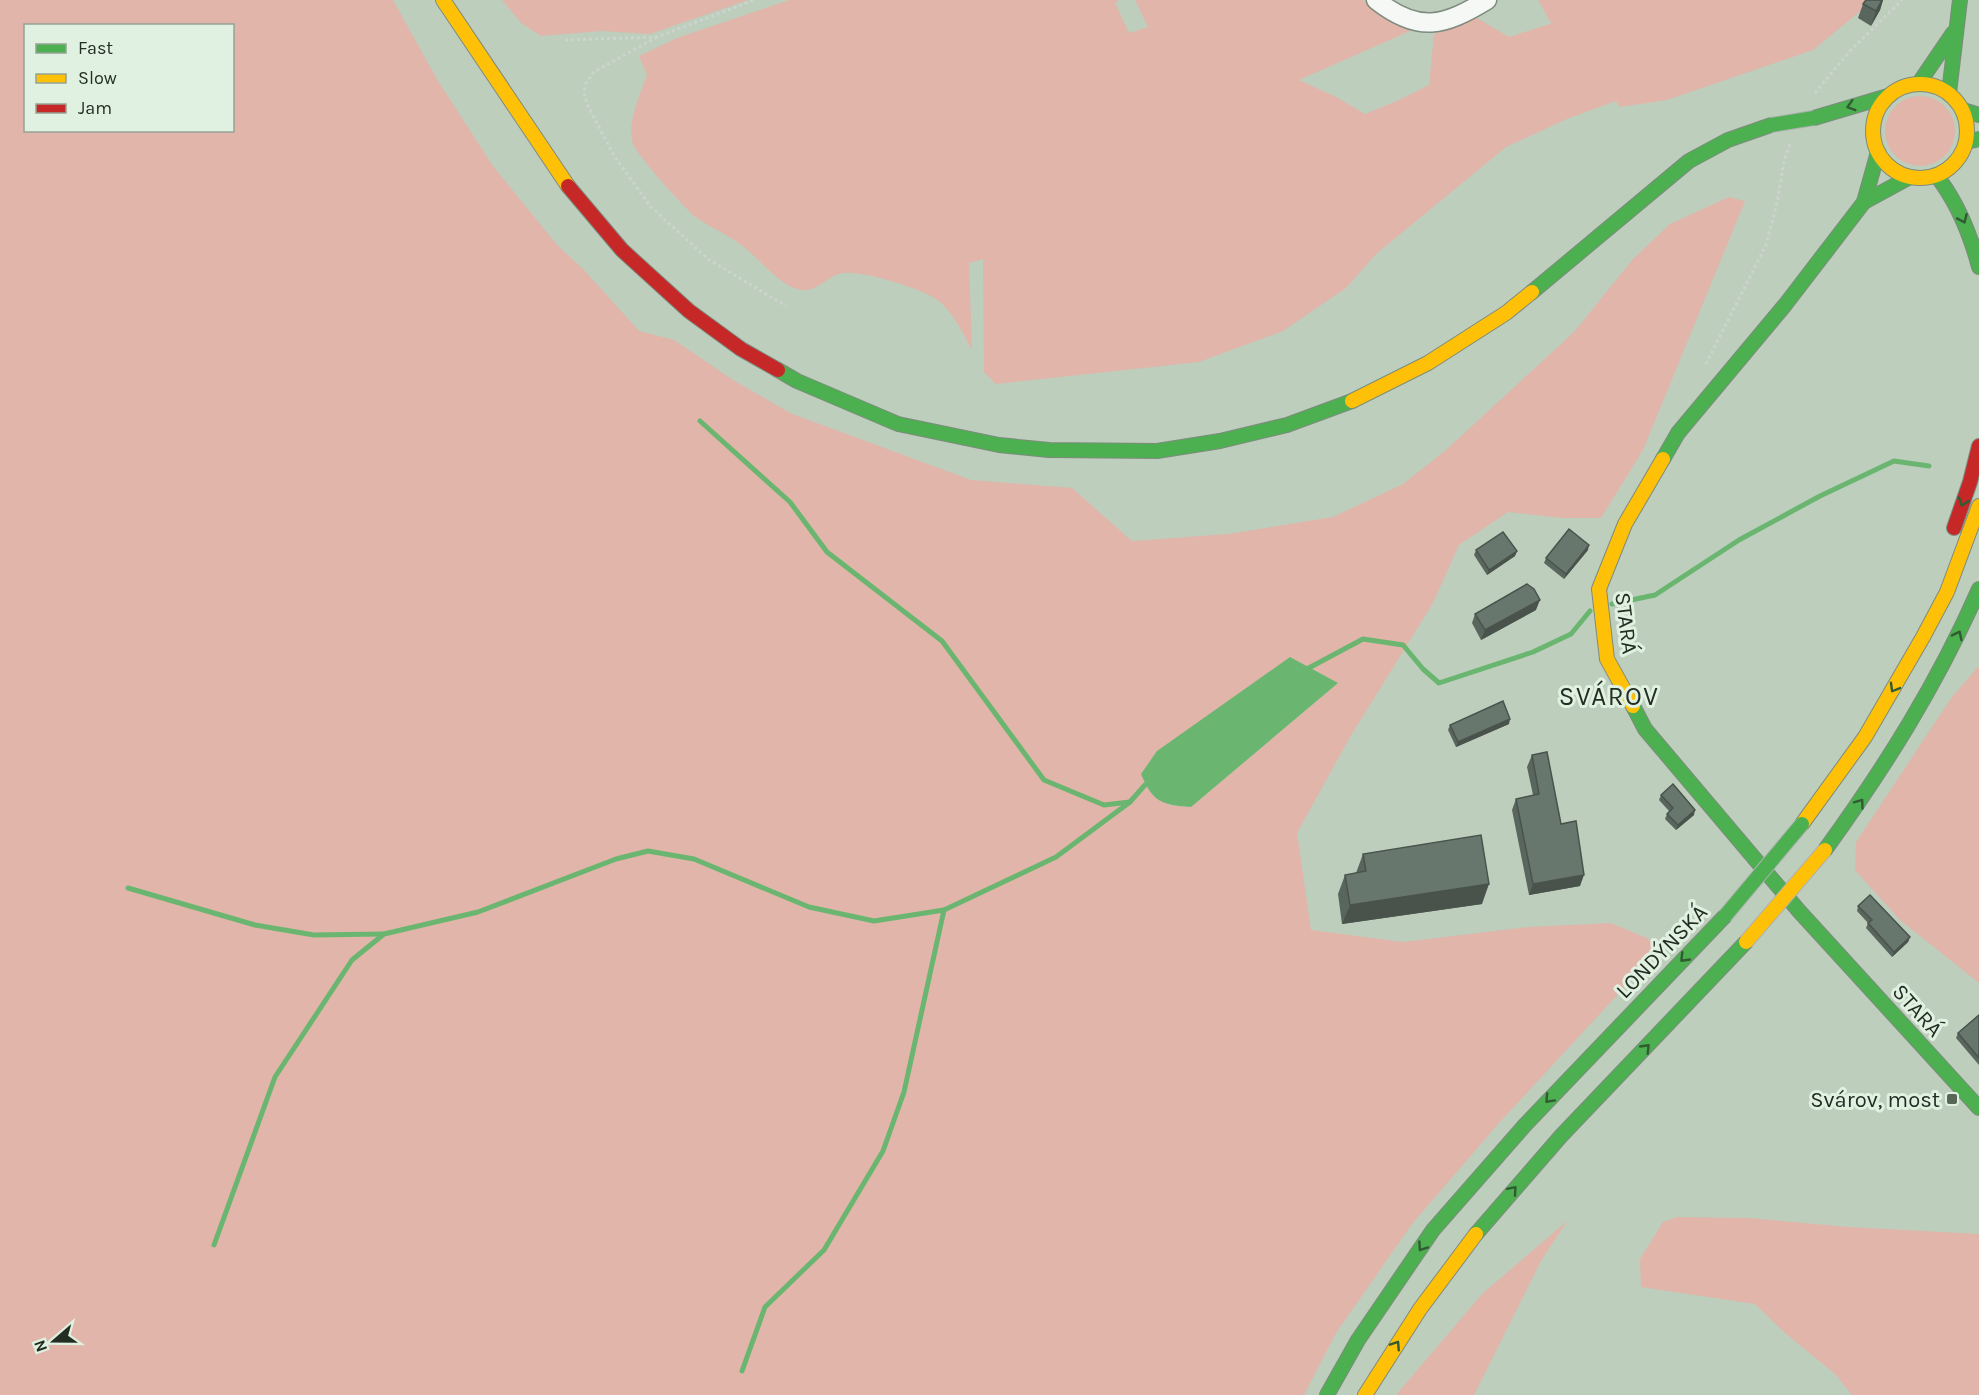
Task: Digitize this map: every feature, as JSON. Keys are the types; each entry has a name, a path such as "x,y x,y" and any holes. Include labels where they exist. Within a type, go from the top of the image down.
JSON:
{"main road":[{"path":"443,0 565,182 622,250 688,311 741,349 797,381 898,424 999,445 1049,450 1157,451 1220,441 1287,425 1356,400 1428,363 1506,313 1689,161 1728,140 1771,125 1815,117 1888,96 1908,85 1919,83 1940,88 1949,93 1963,110 1972,141 1949,168 1936,175 1923,178 1910,177 1897,172 1886,163 1876,147 1859,133"},
{"path":"1949,93 1960,0"},
{"path":"1919,83 1956,27"},
{"path":"1876,147 1874,122 1881,104 1888,96"},
{"path":"1963,110 1979,115"},
{"path":"1815,117 1835,124"},
{"name":"STARÁ","path":"1864,202 1876,147"},
{"path":"1936,175 1963,216 1979,267"},
{"name":"STARÁ","path":"1910,177 1864,202 1785,305 1678,433 1624,524 1599,589 1607,659 1645,729 1799,911 1979,1108"},
{"path":"1950,542 1979,446"},
{"name":"LONDÝNSKÁ","path":"1327,1395 1358,1340 1433,1230 1525,1125 1725,916 1802,824 1865,737 1923,638 1947,592 1979,506"},
{"path":"1923,638 1940,573"},
{"path":"1365,1395 1416,1314 1455,1259 1504,1200 1554,1144 1746,942 1825,850 1867,794 1922,706 1979,589"}],"street":[{"path":"1376,0 1411,20 1427,23 1451,19 1487,0"}],"path":[{"path":"754,0 657,37 594,72 586,83 584,93 586,104 614,156 651,207 708,259 786,306"},
{"path":"1811,99 1849,52 1902,0"},
{"path":"565,40 657,37"},
{"path":"1704,368 1766,244 1777,202 1784,161 1792,136"}],"shaded area":[{"path":"0,0 393,0 438,81 493,166 557,245 584,270 639,331 674,340 733,380 790,413 971,480 1072,488 1132,541 1228,534 1333,517 1403,484 1446,450 1574,332 1633,259 1670,224 1729,197 1745,201 1643,450 1601,518 1562,518 1508,512 1459,545 1433,603 1350,737 1297,833 1311,930 1403,942 1529,927 1611,923 1649,939 1657,952 1499,1123 1412,1224 1336,1333 1304,1395 0,1395","holes":["1289,657 1338,683 1191,807 1168,805"]},
{"path":"502,0 748,0 650,34 601,31 541,36 521,23"},
{"path":"789,0 1119,0 1115,3 1129,33 1148,27 1135,0 1362,0 1410,31 1299,80 1338,98 1365,114 1429,85 1434,34 1477,18 1509,37 1556,22 1551,23 1538,0 1869,0 1863,9 1813,50 1667,100 1620,107 1616,101 1569,118 1506,147 1376,254 1346,288 1283,331 1199,362 996,384 984,372 983,259 969,263 972,350 958,324 939,301 907,286 864,274 843,273 810,289 797,289 789,286 747,249 691,213 634,146 632,120 647,75 639,56 677,38"},
{"path":"1920,96 1933,99 1945,106 1952,118 1955,131 1952,144 1945,156 1933,163 1920,166 1907,163 1895,156 1888,144 1885,131 1888,118 1895,106 1907,99"},
{"path":"1290,657 1338,683 1191,807 1165,803 1154,796 1141,774 1157,751"},
{"path":"1979,666 1979,983 1900,920 1855,870 1856,842 1952,697"},
{"path":"1677,1217 1749,1218 1848,1227 1979,1234 1979,1395 1852,1395 1835,1374 1784,1332 1755,1304 1641,1287 1640,1259 1663,1222"},
{"path":"1567,1221 1541,1261 1474,1395 1396,1395 1482,1294"}],"building":[{"path":"1866,0 1882,0 1876,11 1863,4"},
{"path":"1569,529 1589,545 1566,574 1546,558"},
{"path":"1503,532 1517,551 1489,570 1476,550"},
{"path":"1527,584 1534,589 1540,600 1485,630 1475,614"},
{"path":"1503,701 1510,719 1458,742 1450,725"},
{"path":"1547,752 1561,824 1576,821 1584,875 1533,884 1516,799 1539,794 1532,755"},
{"path":"1673,784 1695,810 1678,825 1667,814 1673,808 1661,795"},
{"path":"1481,835 1489,884 1350,905 1345,875 1366,871 1363,854"},
{"path":"1870,895 1910,937 1894,952 1868,923 1872,920 1858,906"},
{"path":"1979,1015 1979,1058 1958,1033"}],"waterway":[{"path":"700,421 790,502 827,552 942,641 1044,780 1104,805 1130,802"},
{"path":"1612,604 1655,595 1739,540 1820,496 1894,461 1929,466"},
{"path":"1305,670 1363,639 1403,645 1423,669 1439,683 1533,652 1571,634 1590,611"},
{"path":"214,1245 275,1077 352,960 384,934 478,912 616,859 648,851 694,859 809,907 874,921 944,910 1056,857 1130,802 1151,780"},
{"path":"128,888 255,925 314,935 384,934"},
{"path":"742,1371 765,1307 824,1250 883,1151 904,1092 944,910"}],"traffic: fast":[{"path":"1949,93 1960,0"},
{"path":"1919,83 1953,33"},
{"path":"1814,118 1888,96"},
{"path":"1963,110 1979,115"},
{"path":"1771,125 1814,118"},
{"path":"1532,292 1689,161 1728,140 1771,125"},
{"path":"1966,142 1979,139"},
{"path":"1663,459 1678,433 1785,305 1864,202 1878,152"},
{"path":"1936,175 1951,196 1962,219 1979,267"},
{"path":"1864,202 1910,177"},
{"path":"778,370 797,381 898,424 999,445 1049,450 1157,451 1220,441 1287,425 1352,401"},
{"path":"1825,850 1909,724 1946,658 1979,589"},
{"path":"1633,706 1645,729 1799,911 1979,1108"},
{"path":"1725,916 1802,824"},
{"path":"1327,1395 1358,1340 1433,1230 1525,1125 1725,916"},
{"path":"1476,1234 1561,1136 1746,942"}],"traffic: slow":[{"path":"443,0 568,186"},
{"path":"1920,84 1938,88 1953,98 1963,113 1967,131 1963,149 1953,164 1938,174 1920,178 1902,174 1887,164 1877,149 1873,131 1877,113 1887,98 1902,88 1920,84"},
{"path":"1352,401 1428,363 1506,313 1532,292"},
{"path":"1633,706 1607,659 1599,589 1625,524 1663,459"},
{"path":"1802,824 1865,737 1923,637 1947,592 1979,506"},
{"path":"1746,942 1825,850"},
{"path":"1365,1395 1420,1309 1476,1234"}],"traffic: jam":[{"path":"568,186 622,250 689,311 741,349 778,370"},
{"path":"1954,528 1970,482 1979,446"}],"place":[{"name":"Svárov, most","path":"1952,1099"}],"district":[{"name":"SVÁROV","path":"1609,696"}]}
